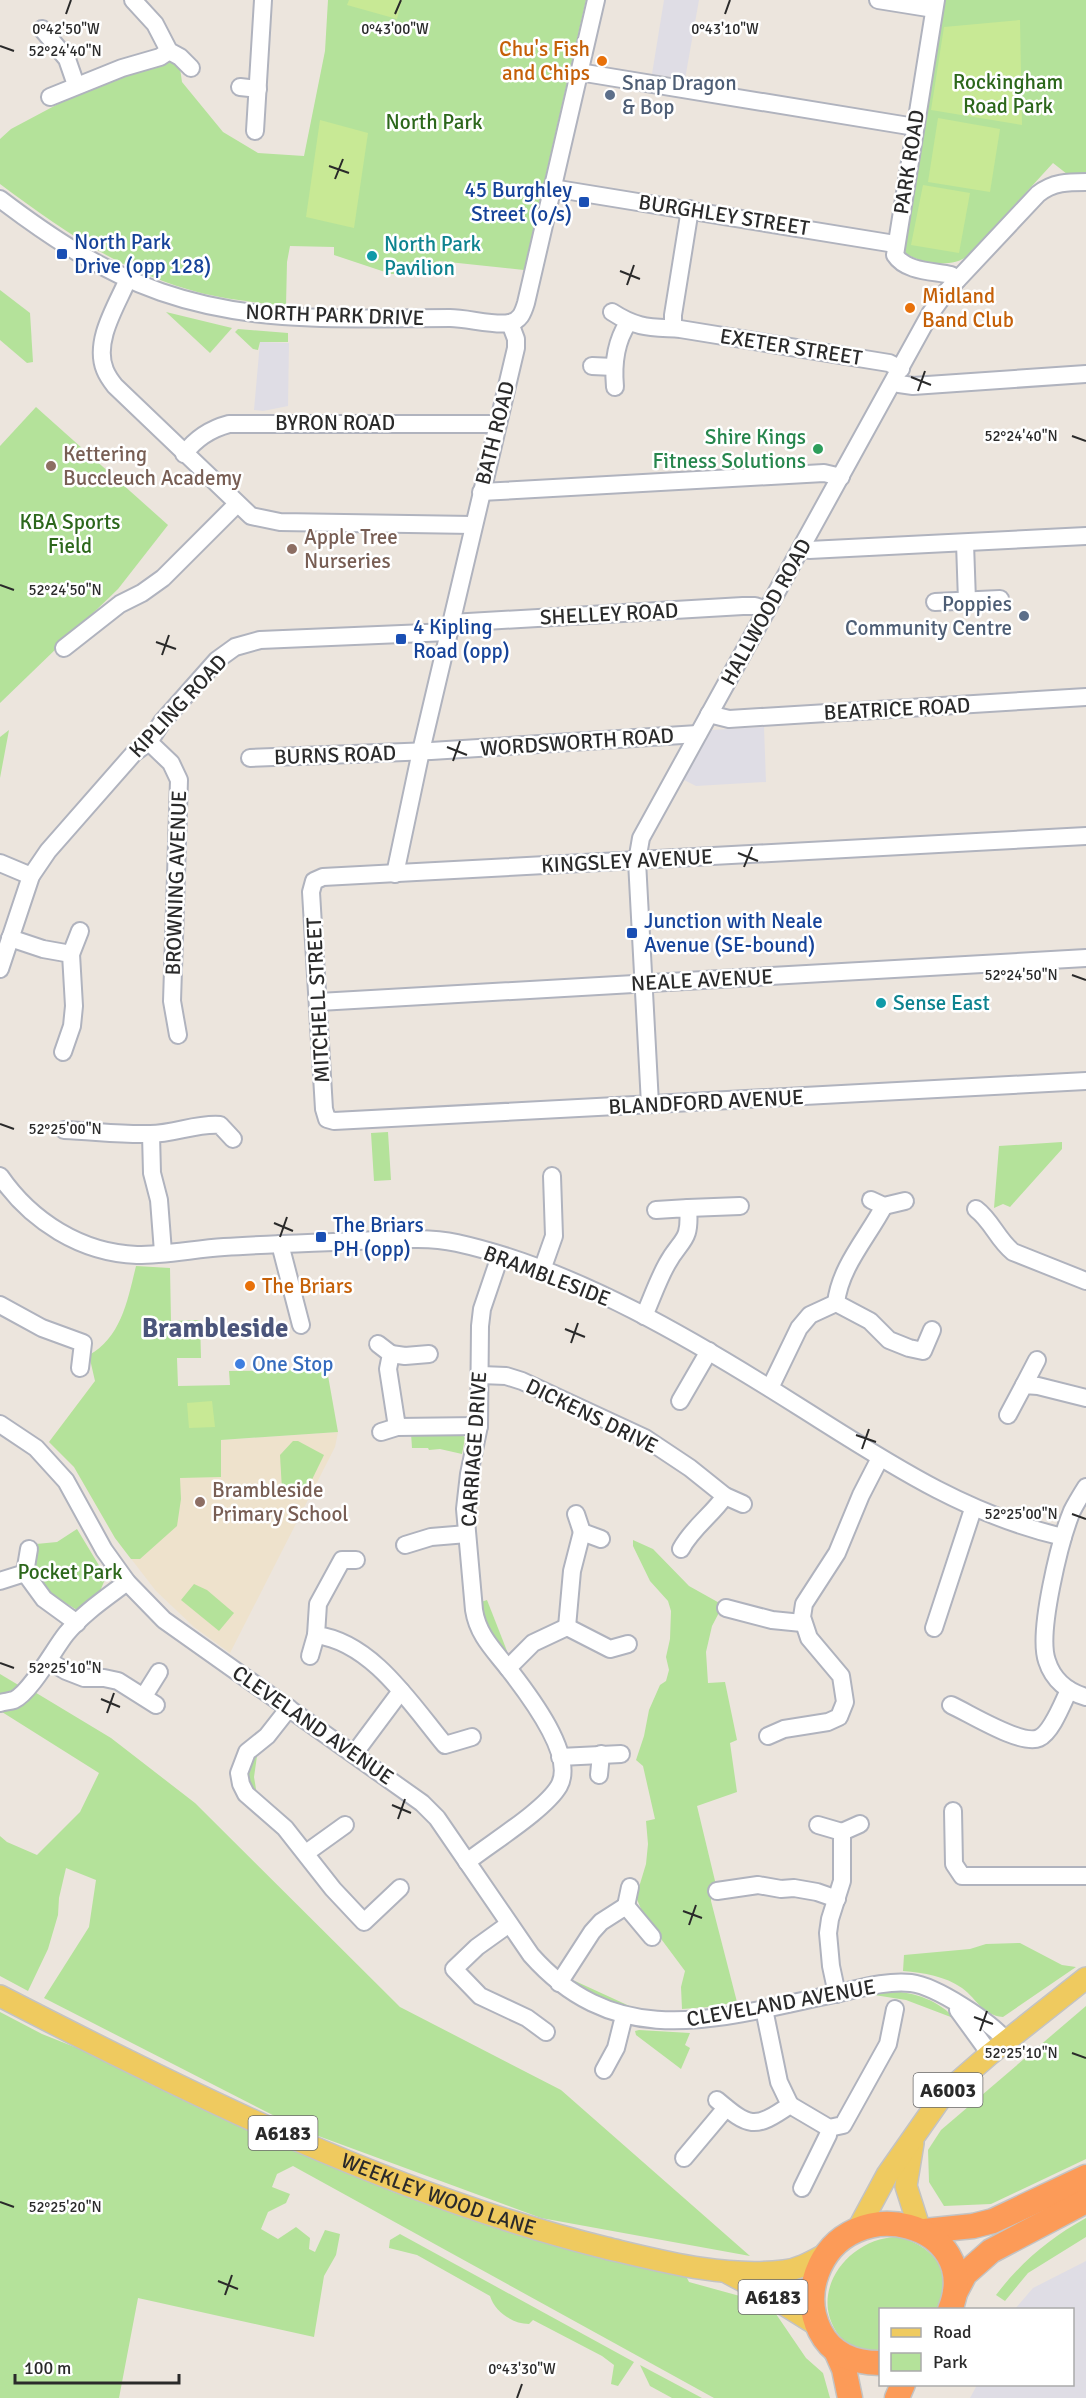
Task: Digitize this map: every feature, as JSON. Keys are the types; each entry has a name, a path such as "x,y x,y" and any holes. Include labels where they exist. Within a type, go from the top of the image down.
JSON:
{"highway":[{"path":"922,2231 973,2226 993,2221 1086,2177"},
{"path":"952,2301 965,2274 991,2251 1086,2202"},
{"path":"850,2398 844,2369 837,2354 817,2325 812,2295 816,2275 826,2254 837,2242 859,2227 889,2223 922,2231 933,2237 946,2253 954,2272 952,2301"},
{"path":"837,2354 859,2361 879,2362"}],"main road":[{"name":"A6003","path":"859,2227 887,2175 943,2095 1086,1978"},
{"name":"WEEKLEY WOOD LANE","path":"0,1996 141,2067 364,2169 423,2192 578,2241 671,2263 728,2273 786,2271 826,2254"},
{"name":"A6003","path":"915,2133 906,2186 922,2231"},
{"name":"WEEKLEY WOOD LANE","path":"728,2273 817,2325"}],"street":[{"path":"133,0 155,24 169,51 180,57 191,68"},
{"path":"255,131 263,0"},
{"path":"510,323 517,320 524,311 596,0"},
{"path":"878,0 935,5"},
{"name":"PARK ROAD","path":"935,5 895,255 899,262 906,266 951,275 957,280"},
{"path":"42,29 67,59 76,85"},
{"path":"50,97 122,68 160,57 169,51"},
{"path":"579,72 915,127"},
{"path":"240,87 258,89"},
{"name":"HALLWOOD ROAD","path":"650,1104 637,861 641,838 934,309 957,280 1030,201 1047,187 1059,183 1086,182"},
{"name":"BURGHLEY STREET","path":"552,188 895,244"},
{"name":"NORTH PARK DRIVE","path":"0,199 38,228 86,258 128,279 205,306 253,315 291,318 454,318 510,323"},
{"path":"677,329 673,315 690,209"},
{"path":"128,279 104,336 102,352 104,369 115,386 251,516 280,522 473,525"},
{"name":"EXETER STREET","path":"612,312 628,322 655,329 677,329 889,363 898,375 899,384 913,386 1086,374"},
{"path":"615,387 614,367 623,330 628,322"},
{"name":"BATH ROAD","path":"395,873 473,525 516,348 516,339 510,323"},
{"path":"592,366 614,367"},
{"name":"BYRON ROAD","path":"184,454 202,435 229,424 497,424"},
{"path":"481,492 824,473 841,477"},
{"path":"64,648 120,604 142,593 163,578 237,504"},
{"path":"802,547 809,550 1086,536"},
{"path":"965,543 967,601"},
{"path":"935,602 1000,599"},
{"name":"SHELLEY ROAD","path":"450,627 743,606 767,610"},
{"name":"KIPLING ROAD","path":"31,876 55,843 134,753 149,742 162,722 217,660 235,647 260,640 450,627"},
{"name":"BEATRICE ROAD","path":"709,714 729,719 1086,697"},
{"name":"WORDSWORTH ROAD","path":"421,751 698,734"},
{"name":"BROWNING AVENUE","path":"149,742 171,763 179,780 172,1001 178,1035"},
{"name":"BURNS ROAD","path":"250,758 421,751"},
{"name":"KINGSLEY AVENUE","path":"314,881 323,877 1086,836"},
{"path":"0,863 31,876 0,969"},
{"name":"MITCHELL STREET","path":"314,881 311,892 324,1109 327,1119"},
{"path":"63,1052 72,1026 74,1006 70,954 80,931"},
{"path":"10,938 43,949 70,954"},
{"name":"NEALE AVENUE","path":"319,1002 1086,958"},
{"name":"BLANDFORD AVENUE","path":"327,1119 342,1122 1086,1081"},
{"path":"64,1130 151,1134 214,1124 220,1125 233,1139"},
{"path":"151,1134 152,1173 159,1200 163,1252"},
{"name":"BRAMBLESIDE","path":"0,1176 23,1205 60,1233 106,1251 136,1255 280,1244 425,1239 456,1243 542,1270 644,1316 709,1351 937,1491 1006,1521 1063,1537"},
{"path":"542,1270 554,1236 552,1176"},
{"path":"836,1303 838,1286 844,1271 877,1203 905,1201"},
{"path":"656,1210 740,1206"},
{"path":"644,1316 667,1264 688,1233 688,1208"},
{"path":"976,1209 986,1216 1004,1245 1013,1252 1086,1281"},
{"path":"280,1244 302,1325"},
{"name":"CARRIAGE DRIVE","path":"467,1862 547,1801 562,1778 560,1757 539,1710 490,1648 476,1623 465,1509 468,1480 479,1426 482,1309 500,1256"},
{"path":"836,1303 870,1321 889,1340 924,1355 926,1340 932,1330"},
{"path":"770,1388 799,1328 810,1315 836,1303"},
{"path":"0,1305 48,1330 88,1343 80,1368"},
{"path":"398,1427 384,1349 405,1356 429,1354"},
{"path":"680,1401 709,1351"},
{"path":"1008,1415 1037,1359"},
{"name":"DICKENS DRIVE","path":"481,1375 506,1376 522,1381 645,1438 690,1468 725,1496 743,1504"},
{"path":"1024,1385 1038,1386 1086,1398"},
{"name":"CLEVELAND AVENUE","path":"0,1424 36,1448 66,1481 94,1535 127,1582 164,1620 422,1803 437,1818 531,1955 559,1983 588,2002 624,2016 647,2020 691,2021 882,1985 910,1983 940,1992 998,2048"},
{"path":"381,1432 398,1427 479,1426"},
{"path":"768,1736 784,1729 828,1722 839,1717 845,1702 841,1676 818,1650 802,1623 804,1604 845,1552 861,1495 880,1458"},
{"path":"1086,1487 1073,1510 1063,1537 1043,1633 1045,1653 1051,1672 1069,1690 1086,1697"},
{"path":"681,1549 725,1496"},
{"path":"942,1619 974,1509"},
{"path":"567,1627 572,1571 582,1532 576,1514"},
{"path":"582,1532 601,1539"},
{"path":"405,1545 431,1537 467,1534"},
{"path":"29,1549 25,1573 45,1599 77,1623"},
{"path":"310,1656 316,1635 318,1604 342,1560 356,1560"},
{"path":"0,1581 25,1573"},
{"path":"0,1702 14,1700 49,1661 66,1634 127,1582"},
{"path":"726,1608 772,1620 802,1623"},
{"path":"567,1627 608,1656 628,1644"},
{"path":"508,1668 533,1643 567,1627"},
{"path":"316,1635 332,1637 362,1652 401,1691 444,1752 472,1737"},
{"path":"49,1661 84,1678 118,1681 150,1701 159,1672"},
{"path":"951,1705 1014,1734 1028,1739 1038,1738 1046,1732 1054,1720 1069,1690"},
{"path":"354,1755 401,1691"},
{"path":"289,1708 267,1737 247,1752 239,1773 246,1794 285,1828 333,1889 364,1922 400,1888"},
{"path":"599,1774 602,1754"},
{"path":"560,1757 621,1754"},
{"path":"953,1811 954,1864 962,1876 1086,1876"},
{"path":"818,1825 842,1832 860,1824"},
{"path":"306,1853 345,1825"},
{"path":"837,1994 831,1966 828,1933 842,1881 842,1832"},
{"path":"717,1891 758,1885 817,1892 837,1899"},
{"path":"559,1983 592,1932 601,1922 626,1906 630,1887"},
{"path":"626,1906 652,1937"},
{"path":"509,1924 477,1947 454,1969 480,1996 527,2018 546,2032"},
{"path":"764,2009 778,2082 790,2105 829,2128 843,2125 852,2111 888,2044 895,2008"},
{"path":"604,2070 616,2048 624,2016"},
{"path":"684,2158 721,2104 742,2120 761,2122 790,2105"},
{"path":"802,2188 828,2135 829,2128"}],"shaded area":[{"path":"664,0 699,0 685,79 652,74"},
{"path":"260,342 289,343 288,406 263,411 254,410"},
{"path":"764,727 766,782 696,786 684,780 711,730"},
{"name":"Brambleside Primary School","path":"95,1381 178,1443 338,1432 335,1447 230,1653 194,1627 156,1591 115,1538 74,1467 49,1442"},
{"path":"1086,2261 1086,2398 970,2398 976,2386 1074,2386 1074,2308 1016,2308 1033,2288"}],"green space":[{"name":"North Park","path":"328,0 586,0 524,270 439,261 439,273 391,274 334,255 334,247 290,246 287,262 286,306 224,298 161,281 112,258 66,231 0,184 0,139 11,129 58,104 57,100 168,60 173,61 180,68 182,82 223,132 258,153 304,156 325,51"},
{"path":"349,0 402,0 397,19 347,5"},
{"name":"Rockingham Road Park","path":"945,0 1086,0 1086,175 1067,174 1053,163 968,256 954,262 937,263 906,254 903,243"},
{"path":"1020,20 1022,125 931,110 944,27"},
{"path":"938,118 1000,129 990,192 928,182"},
{"path":"320,120 368,133 354,228 306,217"},
{"path":"923,185 970,193 959,253 911,245"},
{"path":"0,290 30,313 33,362 27,363 0,340"},
{"path":"166,312 232,328 210,353"},
{"path":"238,329 288,333 288,342 260,342 258,350 253,349 235,332"},
{"name":"KBA Sports Field","path":"36,407 168,525 118,589 0,703 0,446"},
{"path":"9,730 0,778 0,737"},
{"path":"388,1132 391,1180 374,1181 371,1133"},
{"path":"1062,1142 1062,1149 1010,1207 1003,1204 994,1208 999,1146"},
{"path":"136,1266 170,1268 171,1321 200,1320 201,1358 177,1358 178,1386 230,1385 229,1371 327,1370 338,1432 221,1440 221,1477 180,1478 181,1499 177,1526 140,1559 131,1559 115,1538 74,1467 49,1442 95,1381 89,1355 109,1339 116,1328 126,1304"},
{"path":"212,1401 215,1427 189,1428 187,1403"},
{"path":"411,1433 461,1433 465,1438 462,1454 440,1449 412,1448"},
{"path":"293,1441 298,1441 324,1455 303,1498 282,1490 280,1455"},
{"name":"Pocket Park","path":"77,1529 106,1577 98,1596 77,1610 49,1593 34,1567 36,1544 57,1542"},
{"path":"633,1540 653,1549 689,1586 723,1605 712,1626 706,1652 708,1683 725,1682 737,1740 730,1743 737,1792 697,1806 716,1885 711,1891 711,1901 737,2002 682,2009 681,1987 685,1971 644,1916 636,1897 646,1864 648,1844 646,1821 655,1819 643,1766 636,1760 649,1710 660,1685 666,1681 669,1670 666,1657 670,1639 671,1611 668,1601 650,1581 633,1546"},
{"path":"194,1584 207,1590 234,1613 219,1631 181,1600"},
{"path":"487,1600 507,1651 502,1653 494,1646 478,1603"},
{"path":"0,1674 20,1686 0,1696"},
{"path":"33,1691 111,1738 195,1803 400,2007 561,2090 750,2256 541,2218 302,2130 44,1998 89,1927 96,1880 66,1868 59,1898 58,1915 48,1949 28,1991 0,1976 0,1836 7,1842 37,1855 80,1812 99,1773 2,1712 24,1703"},
{"path":"252,1754 257,1756 254,1777 257,1795 250,1790 246,1767"},
{"path":"1020,1943 1062,1965 1076,1967 1003,2017 985,2010 962,1988 949,1981 926,1974 903,1971 904,1955 970,1949 986,1944"},
{"path":"575,1981 644,2012 625,2010 577,1987"},
{"path":"891,1991 934,2002 956,2019 906,2000 868,1994"},
{"path":"1086,2006 1086,2159 991,2204 944,2206 929,2182 928,2150 941,2130"},
{"path":"0,2012 42,2034 122,2066 393,2192 605,2259 686,2276 689,2282 747,2298 776,2314 806,2358 823,2373 830,2398 714,2398 293,2166 277,2174 272,2187 290,2194 286,2203 268,2212 261,2229 278,2239 296,2227 310,2238 309,2249 315,2252 325,2230 340,2234 336,2255 324,2276 314,2337 138,2298 119,2398 0,2398"},
{"path":"635,2031 690,2033 685,2045 690,2048 681,2069 636,2035"},
{"path":"1086,2218 1086,2237 1028,2273 1005,2301 996,2295 1037,2252"},
{"path":"400,2234 634,2362 618,2386 611,2384 614,2365 602,2356 533,2320 529,2324 517,2322 505,2316 492,2302 490,2296 417,2255 389,2248 390,2240"},
{"path":"897,2237 922,2247 936,2259 941,2267 944,2285 939,2308 879,2308 879,2357 877,2358 855,2349 844,2341 832,2325 828,2307 829,2290 836,2274 847,2259 861,2248 878,2240"},
{"path":"640,2365 702,2398 672,2398 650,2386"}],"place":[{"name":"Chu's Fish and Chips","path":"602,61"},
{"name":"Snap Dragon & Bop","path":"610,95"},
{"name":"45 Burghley Street (o/s)","path":"584,202"},
{"name":"North Park Drive (opp 128)","path":"62,254"},
{"name":"North Park Pavilion","path":"372,256"},
{"name":"Midland Band Club","path":"910,308"},
{"name":"Shire Kings Fitness Solutions","path":"818,449"},
{"name":"Kettering Buccleuch Academy","path":"51,466"},
{"name":"Apple Tree Nurseries","path":"292,549"},
{"name":"Poppies Community Centre","path":"1024,616"},
{"name":"4 Kipling Road (opp)","path":"401,639"},
{"name":"Junction with Neale Avenue (SE-bound)","path":"632,933"},
{"name":"Sense East","path":"881,1003"},
{"name":"The Briars PH (opp)","path":"321,1237"},
{"name":"The Briars","path":"250,1286"},
{"name":"One Stop","path":"240,1364"},
{"name":"Brambleside Primary School","path":"200,1502"}],"district":[{"name":"Brambleside","path":"215,1328"}]}
